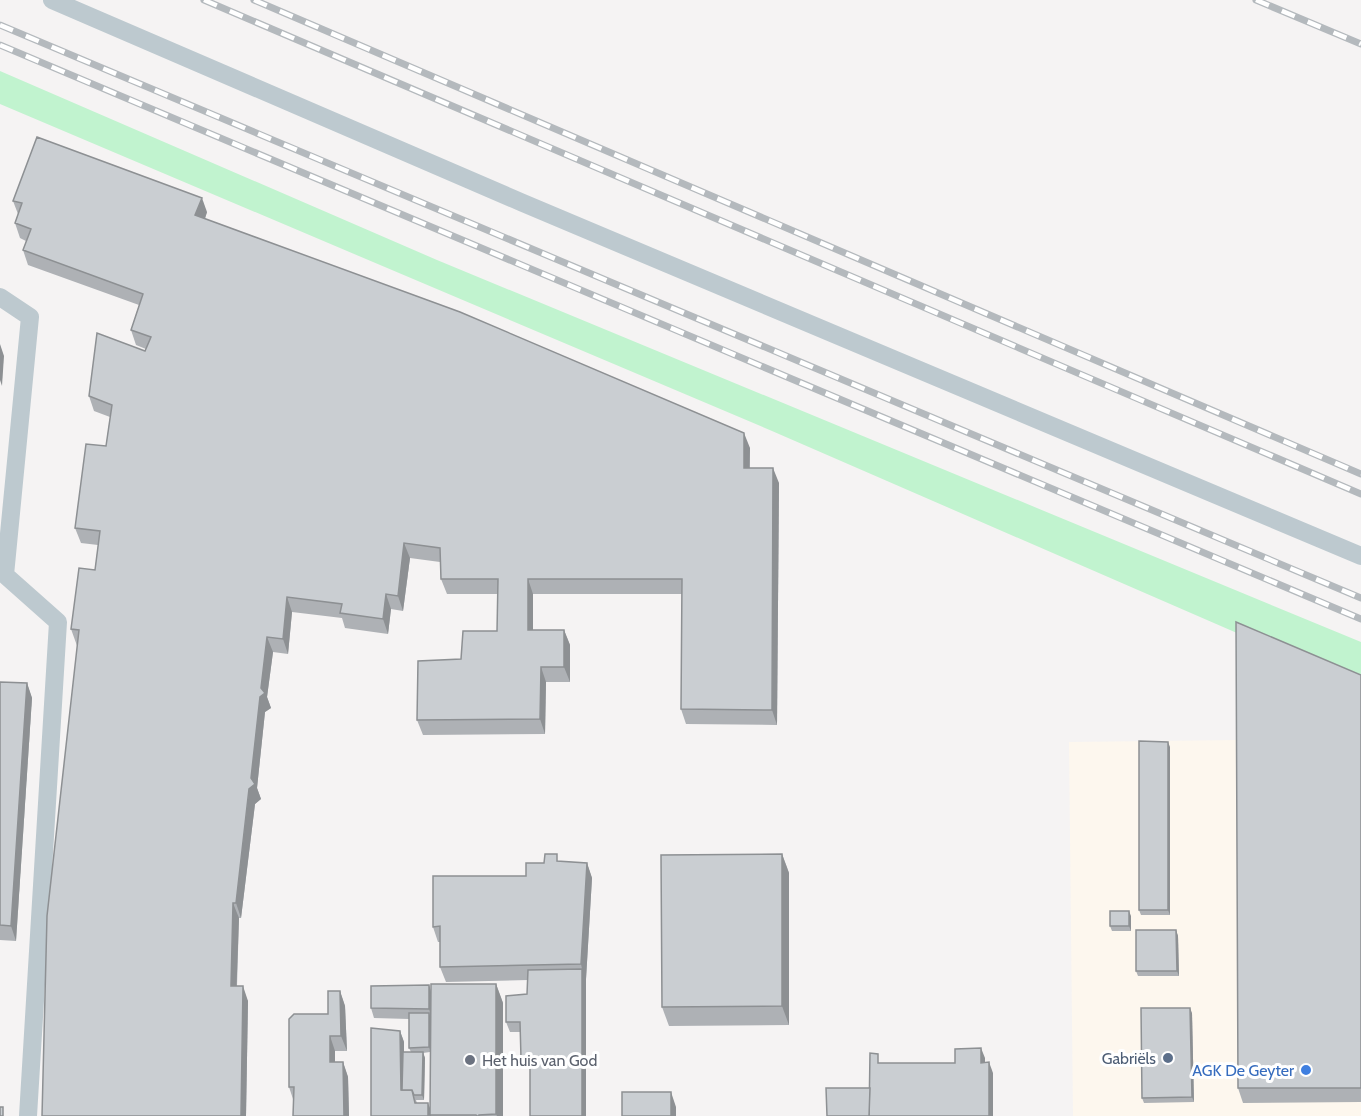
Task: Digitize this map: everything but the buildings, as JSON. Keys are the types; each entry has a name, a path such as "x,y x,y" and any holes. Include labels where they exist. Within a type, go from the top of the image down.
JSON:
{"lane":[{"path":"52,0 523,203 1361,556"},
{"path":"0,297 30,318 5,575 58,622 28,1116"}],"shaded area":[{"path":"1361,687 1361,1116 1073,1116 1069,742 1238,740"}],"green space":[{"path":"0,71 437,260 1361,642 1361,687 772,431 0,104"}],"railway":[{"path":"204,0 1361,494"},
{"path":"254,0 1361,474"},
{"path":"1256,0 1361,44"},
{"path":"0,25 1361,598"},
{"path":"0,45 1361,619"}],"place":[{"name":"Gabriëls","path":"1168,1058"},
{"name":"Het huis van God","path":"470,1060"},
{"name":"AGK De Geyter","path":"1306,1070"}]}
